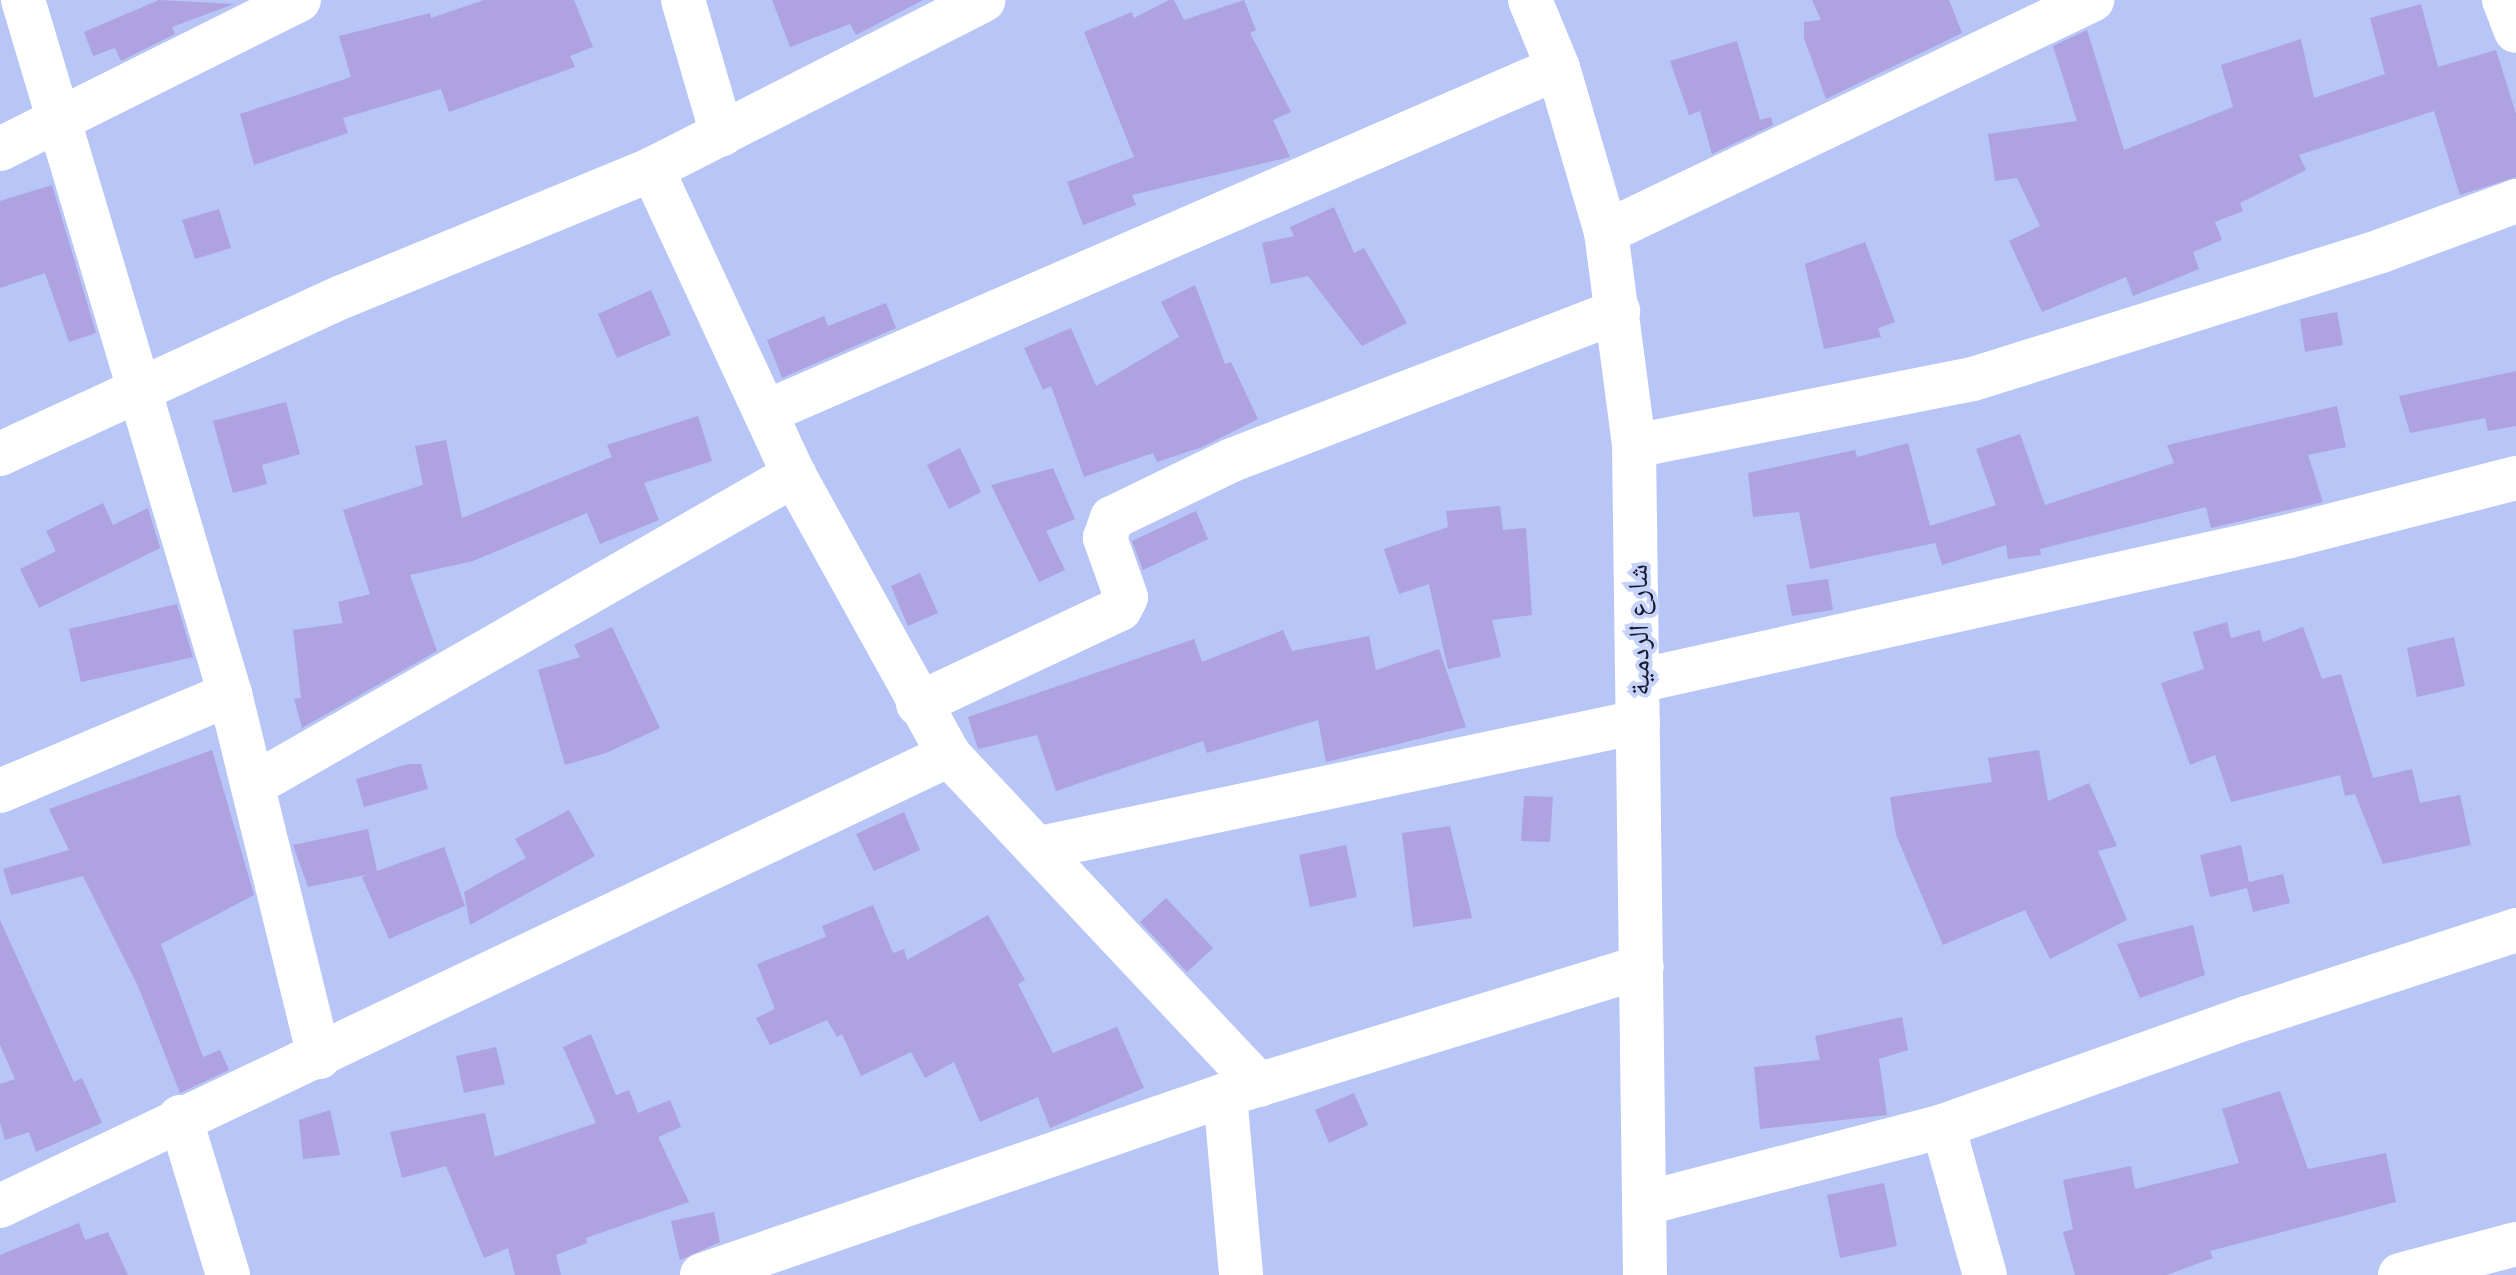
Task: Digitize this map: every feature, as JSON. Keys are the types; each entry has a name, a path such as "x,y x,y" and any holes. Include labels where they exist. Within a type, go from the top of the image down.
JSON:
{"street":[{"path":"23,0 230,694 319,1057"},
{"path":"0,149 299,0"},
{"path":"683,0 722,134"},
{"path":"0,454 138,388 342,297 652,169 983,0"},
{"name":"شارع الردمية","path":"1530,0 1558,68 1606,232 1634,446 1645,1275"},
{"path":"1606,232 2092,0"},
{"path":"2504,0 2516,31"},
{"path":"766,412 1558,68"},
{"path":"652,169 794,475 918,704 949,755 1040,848 1242,1090 1241,1275"},
{"path":"1634,446 1973,379 2406,243 2516,201"},
{"path":"918,704 1124,606 1126,597 1105,538 1112,518 1232,460 1618,311"},
{"path":"253,785 794,475"},
{"path":"1040,848 1638,702 2516,478"},
{"path":"0,791 230,694"},
{"path":"0,1206 180,1117 319,1057 949,755"},
{"path":"1646,1203 1943,1126 2516,930"},
{"path":"702,1275 1242,1090 1642,967"},
{"path":"180,1117 228,1275"},
{"path":"1943,1126 1985,1275"},
{"path":"2400,1275 2516,1244"}],"building":[{"path":"159,0 234,4 172,27 175,34 121,61 115,48 93,56 84,32"},
{"path":"484,0 574,0 593,47 570,56 575,67 449,112 441,89 343,118 348,133 254,165 240,114 351,77 339,36 430,13 431,18"},
{"path":"772,0 923,0 856,35 850,24 790,47"},
{"path":"1174,0 1184,20 1244,0 1256,30 1250,33 1291,112 1273,120 1290,157 1132,195 1136,205 1083,225 1067,182 1134,157 1084,32 1132,12 1134,18"},
{"path":"1812,0 1949,0 1962,33 1826,99 1804,38 1804,22 1821,20"},
{"path":"2421,4 2438,67 2496,50 2516,114 2516,177 2460,195 2434,111 2299,155 2306,170 2240,203 2243,211 2215,222 2222,240 2193,252 2199,269 2133,296 2126,277 2042,312 2009,241 2040,226 2017,178 1995,181 1988,134 2077,121 2053,46 2087,30 2124,150 2233,107 2221,65 2301,39 2314,98 2385,74 2370,18"},
{"path":"1737,41 1760,120 1771,117 1773,125 1712,154 1700,111 1689,115 1670,61"},
{"path":"52,185 96,333 69,342 45,273 0,288 0,201"},
{"path":"1334,207 1354,253 1364,248 1407,323 1362,346 1308,276 1271,284 1262,243 1294,236 1290,227"},
{"path":"219,209 231,248 195,259 182,220"},
{"path":"1865,242 1895,322 1878,328 1881,337 1824,349 1805,264"},
{"path":"1195,285 1225,364 1231,362 1258,419 1202,447 1157,462 1153,453 1084,477 1051,386 1043,390 1024,348 1071,328 1096,386 1179,337 1161,302"},
{"path":"651,290 671,335 617,358 598,314"},
{"path":"886,303 896,328 782,378 767,340 824,316 828,326"},
{"path":"2337,312 2343,345 2305,352 2300,319"},
{"path":"2516,371 2516,426 2488,431 2485,418 2410,433 2399,396"},
{"path":"286,402 300,454 262,465 267,484 233,493 213,421"},
{"path":"2337,406 2346,447 2308,455 2323,502 2211,528 2206,507 2040,549 2041,555 2008,559 2006,545 1942,565 1933,535 1935,543 1810,569 1799,512 1753,517 1748,473 1855,450 1857,457 1908,443 1930,526 1996,505 1976,449 2020,434 2045,505 2174,463 2167,445"},
{"path":"698,416 712,461 644,483 659,520 600,544 587,513 473,561 410,575 437,651 302,728 294,699 301,698 293,630 343,623 338,602 370,594 343,510 423,485 415,446 446,440 462,518 612,457 607,445"},
{"path":"960,448 981,492 949,509 927,465"},
{"path":"1053,468 1075,519 1046,531 1065,570 1039,582 991,485"},
{"path":"103,503 113,525 148,508 160,548 39,608 20,569 56,551 46,531"},
{"path":"1500,506 1503,530 1526,528 1532,615 1492,620 1501,657 1448,669 1429,584 1399,594 1384,549 1448,527 1446,511"},
{"path":"1196,511 1208,539 1143,570 1132,541"},
{"path":"920,573 938,613 908,626 891,586"},
{"path":"1828,579 1833,610 1792,616 1786,585"},
{"path":"177,604 193,657 81,682 69,629"},
{"path":"2227,622 2231,638 2260,630 2263,642 2303,627 2322,679 2341,674 2373,778 2412,769 2420,803 2460,795 2471,845 2383,864 2355,794 2345,796 2340,775 2231,802 2215,755 2190,765 2161,683 2204,669 2193,632"},
{"path":"612,627 660,728 606,753 565,765 538,670 580,657 574,645"},
{"path":"1283,630 1292,651 1369,636 1376,670 1439,649 1466,727 1326,762 1318,720 1207,753 1203,741 1056,791 1037,735 978,749 968,717 1194,639 1202,662"},
{"path":"2454,637 2465,686 2417,697 2407,648"},
{"path":"212,750 254,895 161,944 203,1057 220,1050 229,1070 180,1093 138,986 83,876 11,895 3,869 69,850 49,809"},
{"path":"2039,750 2048,801 2089,783 2117,846 2098,851 2127,920 2050,959 2025,910 1943,945 1896,835 1890,797 1992,782 1988,758"},
{"path":"408,764 421,764 428,789 364,807 356,779"},
{"path":"1524,796 1553,797 1550,842 1521,841"},
{"path":"569,810 595,856 470,925 464,892 526,858 515,839"},
{"path":"904,812 920,850 874,871 856,834"},
{"path":"1450,826 1472,918 1413,927 1402,833"},
{"path":"368,829 377,871 444,847 465,906 389,939 362,877 370,874 308,887 293,845"},
{"path":"1346,845 1357,897 1310,907 1299,855"},
{"path":"2241,845 2249,882 2283,874 2290,903 2253,912 2247,888 2210,897 2200,855"},
{"path":"1166,898 1213,948 1187,972 1140,922"},
{"path":"873,905 893,953 904,949 907,960 988,915 1025,980 1018,984 1053,1053 1117,1027 1144,1088 1050,1128 1038,1097 980,1122 954,1062 925,1078 911,1052 861,1076 842,1034 837,1037 827,1020 770,1045 756,1018 775,1009 757,964 826,937 822,926"},
{"path":"0,920 74,1082 82,1078 102,1123 36,1152 29,1132 5,1140 0,1123 0,1084 15,1079 0,1045"},
{"path":"2193,925 2205,975 2140,998 2117,944"},
{"path":"1902,1017 1908,1050 1879,1059 1887,1115 1760,1129 1754,1067 1820,1060 1815,1036"},
{"path":"591,1034 616,1095 629,1090 638,1113 670,1100 681,1127 658,1137 689,1202 586,1238 587,1243 556,1255 561,1275 515,1275 508,1248 484,1258 446,1166 402,1178 390,1132 485,1113 495,1157 596,1123 563,1047"},
{"path":"496,1047 505,1084 464,1093 456,1056"},
{"path":"2280,1091 2308,1169 2386,1153 2396,1202 2210,1251 2213,1258 2167,1275 2075,1275 2063,1232 2073,1229 2063,1180 2131,1166 2135,1189 2239,1163 2222,1109"},
{"path":"1354,1093 1368,1125 1329,1143 1315,1110"},
{"path":"330,1110 340,1155 303,1159 299,1120"},
{"path":"1884,1183 1897,1246 1840,1258 1827,1195"},
{"path":"714,1212 720,1242 680,1260 671,1221"},
{"path":"79,1223 85,1240 108,1232 128,1275 0,1275 0,1255"}]}
